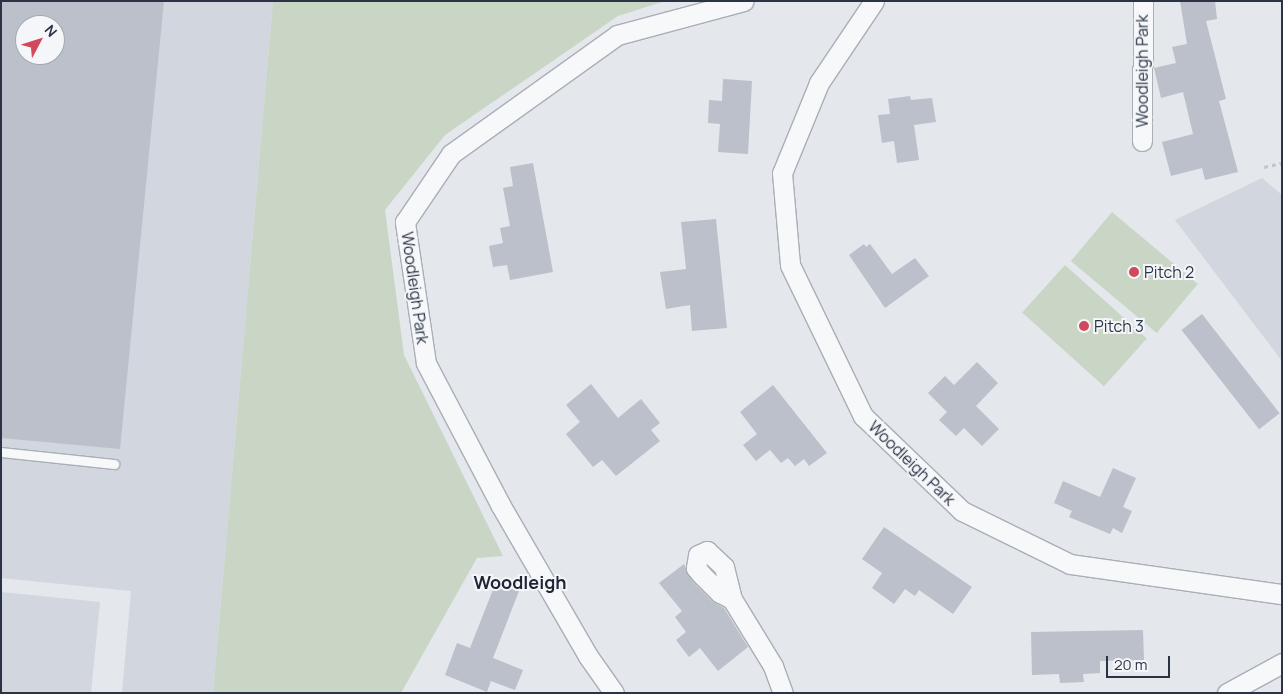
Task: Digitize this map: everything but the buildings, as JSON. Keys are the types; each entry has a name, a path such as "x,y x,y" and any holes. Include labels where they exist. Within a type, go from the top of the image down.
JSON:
{"street":[{"name":"Woodleigh Park","path":"614,693 588,656 500,504 426,363 405,222 451,154 616,35 744,1"},
{"name":"Woodleigh Park","path":"874,1 819,83 782,173 790,265 863,416 962,511 1070,564 1282,594"},
{"name":"Woodleigh Park","path":"1142,141 1143,1"},
{"path":"732,598 773,666 783,693"},
{"path":"1227,693 1282,663"}],"lane":[{"path":"1,452 114,464"}],"path":[{"path":"1264,168 1282,163"}],"shaded area":[{"path":"1,1 273,1 213,693 122,693 131,591 1,578"},
{"path":"1262,178 1282,195 1282,361 1175,220"},
{"path":"1,592 100,602 91,693 1,693"}],"green space":[{"path":"273,1 665,1 618,16 445,135 385,210 404,355 503,556 477,558 401,693 213,693"},
{"name":"Pitch 2","path":"1112,212 1198,284 1157,333 1071,261"},
{"name":"Pitch 3","path":"1065,265 1147,339 1104,386 1022,313"}],"place":[{"name":"Pitch 2","path":"1134,272"},
{"name":"Pitch 3","path":"1084,326"}],"district":[{"name":"Woodleigh","path":"520,582"}]}
